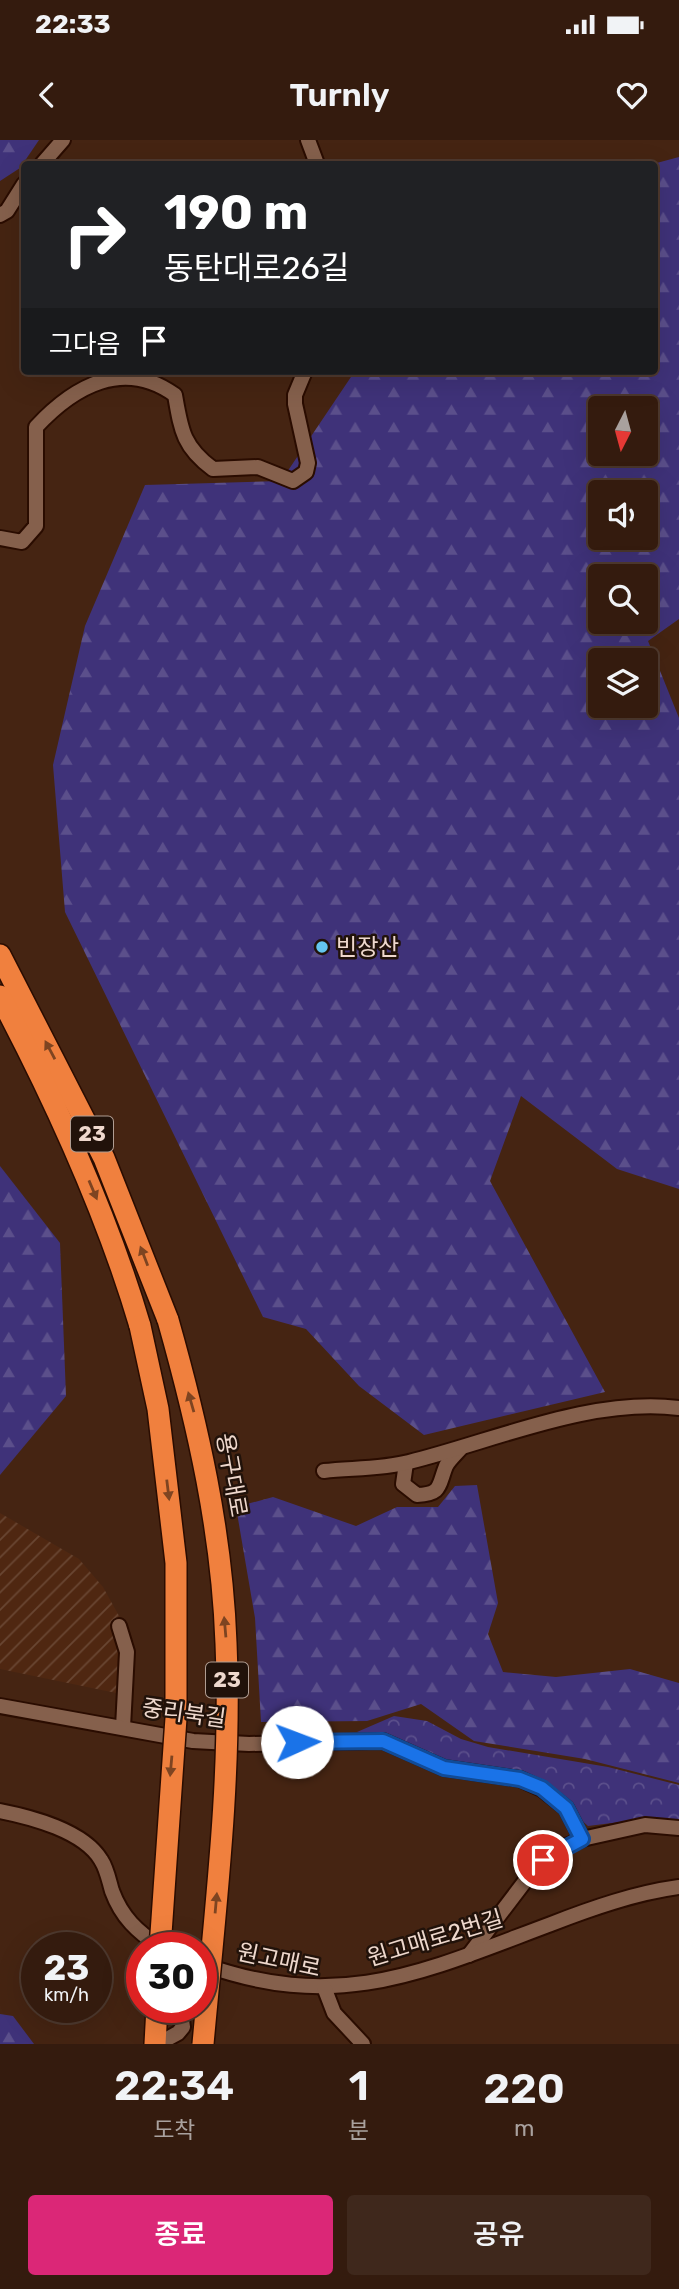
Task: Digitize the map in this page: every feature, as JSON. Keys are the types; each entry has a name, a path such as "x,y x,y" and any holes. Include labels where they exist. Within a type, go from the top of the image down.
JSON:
{"highway":[{"name":"용구대로","path":"0,956 104,1158 168,1320 195,1415 206,1473 219,1555 226,1641 227,1754 203,2044"},
{"name":"23","path":"0,996 38,1069 100,1208 140,1326 158,1409 176,1563 176,1718 161,1932"},
{"path":"156,2044 157,2023"}],"street":[{"path":"45,161 63,140"},
{"path":"308,140 316,161"},
{"path":"0,215 7,211 21,189"},
{"path":"0,538 22,542 36,526 36,427 60,401 89,383 122,379 155,380 175,395 185,442 195,456 213,470 258,467 293,481 306,472 308,463 295,404 295,395 303,375"},
{"path":"324,1471 406,1463 606,1409 660,1405 679,1408"},
{"path":"406,1463 403,1484 417,1495 429,1495 442,1484 446,1465 462,1447"},
{"path":"119,1626 127,1651 123,1727"},
{"name":"중리북길","path":"0,1706 193,1741 249,1745 383,1741 444,1768 520,1779 542,1788 566,1808 582,1839"},
{"path":"0,1811 39,1819 84,1843 103,1861 119,1910 139,1932"},
{"path":"469,1955 543,1860 582,1839 645,1825 679,1828"},
{"name":"원고매로2번길","path":"324,1987 401,1978 607,1903 679,1888"},
{"name":"원고매로","path":"217,1968 258,1980 324,1987 334,2013 363,2044"},
{"path":"156,2044 183,2027 184,2023"}],"shaded area":[{"path":"0,1513 79,1559 103,1587 134,1643 121,1694 0,1669"}],"green space":[{"path":"0,140 39,140 25,161 21,161 20,168 0,181"},
{"path":"679,157 679,619 658,634 658,564 588,564 588,634 658,634 648,641 651,648 588,648 588,718 658,718 658,666 679,718 679,1189 617,1169 521,1096 490,1181 605,1392 424,1435 359,1386 306,1329 263,1317 65,912 53,765 85,626 145,485 281,481 352,375 658,375 658,163"},
{"path":"0,1166 60,1243 66,1396 0,1475"},
{"path":"477,1485 498,1603 488,1634 503,1672 556,1677 630,1669 679,1683 679,1783 585,1759 474,1741 421,1704 367,1721 261,1722 255,1618 236,1507 273,1497 356,1526 397,1507 438,1507 455,1486"},
{"path":"394,1716 427,1721 461,1739 488,1747 608,1767 679,1785 679,1821 644,1819 588,1826 539,1782 457,1766 405,1745 357,1732"},
{"path":"0,2014 13,2016 34,2044 0,2044"}],"place":[{"name":"빈장산","path":"322,947"}],"route":[{"path":"297,1742 383,1741 444,1768 477,1775 520,1779 542,1788 566,1808 582,1839 543,1860"}]}
